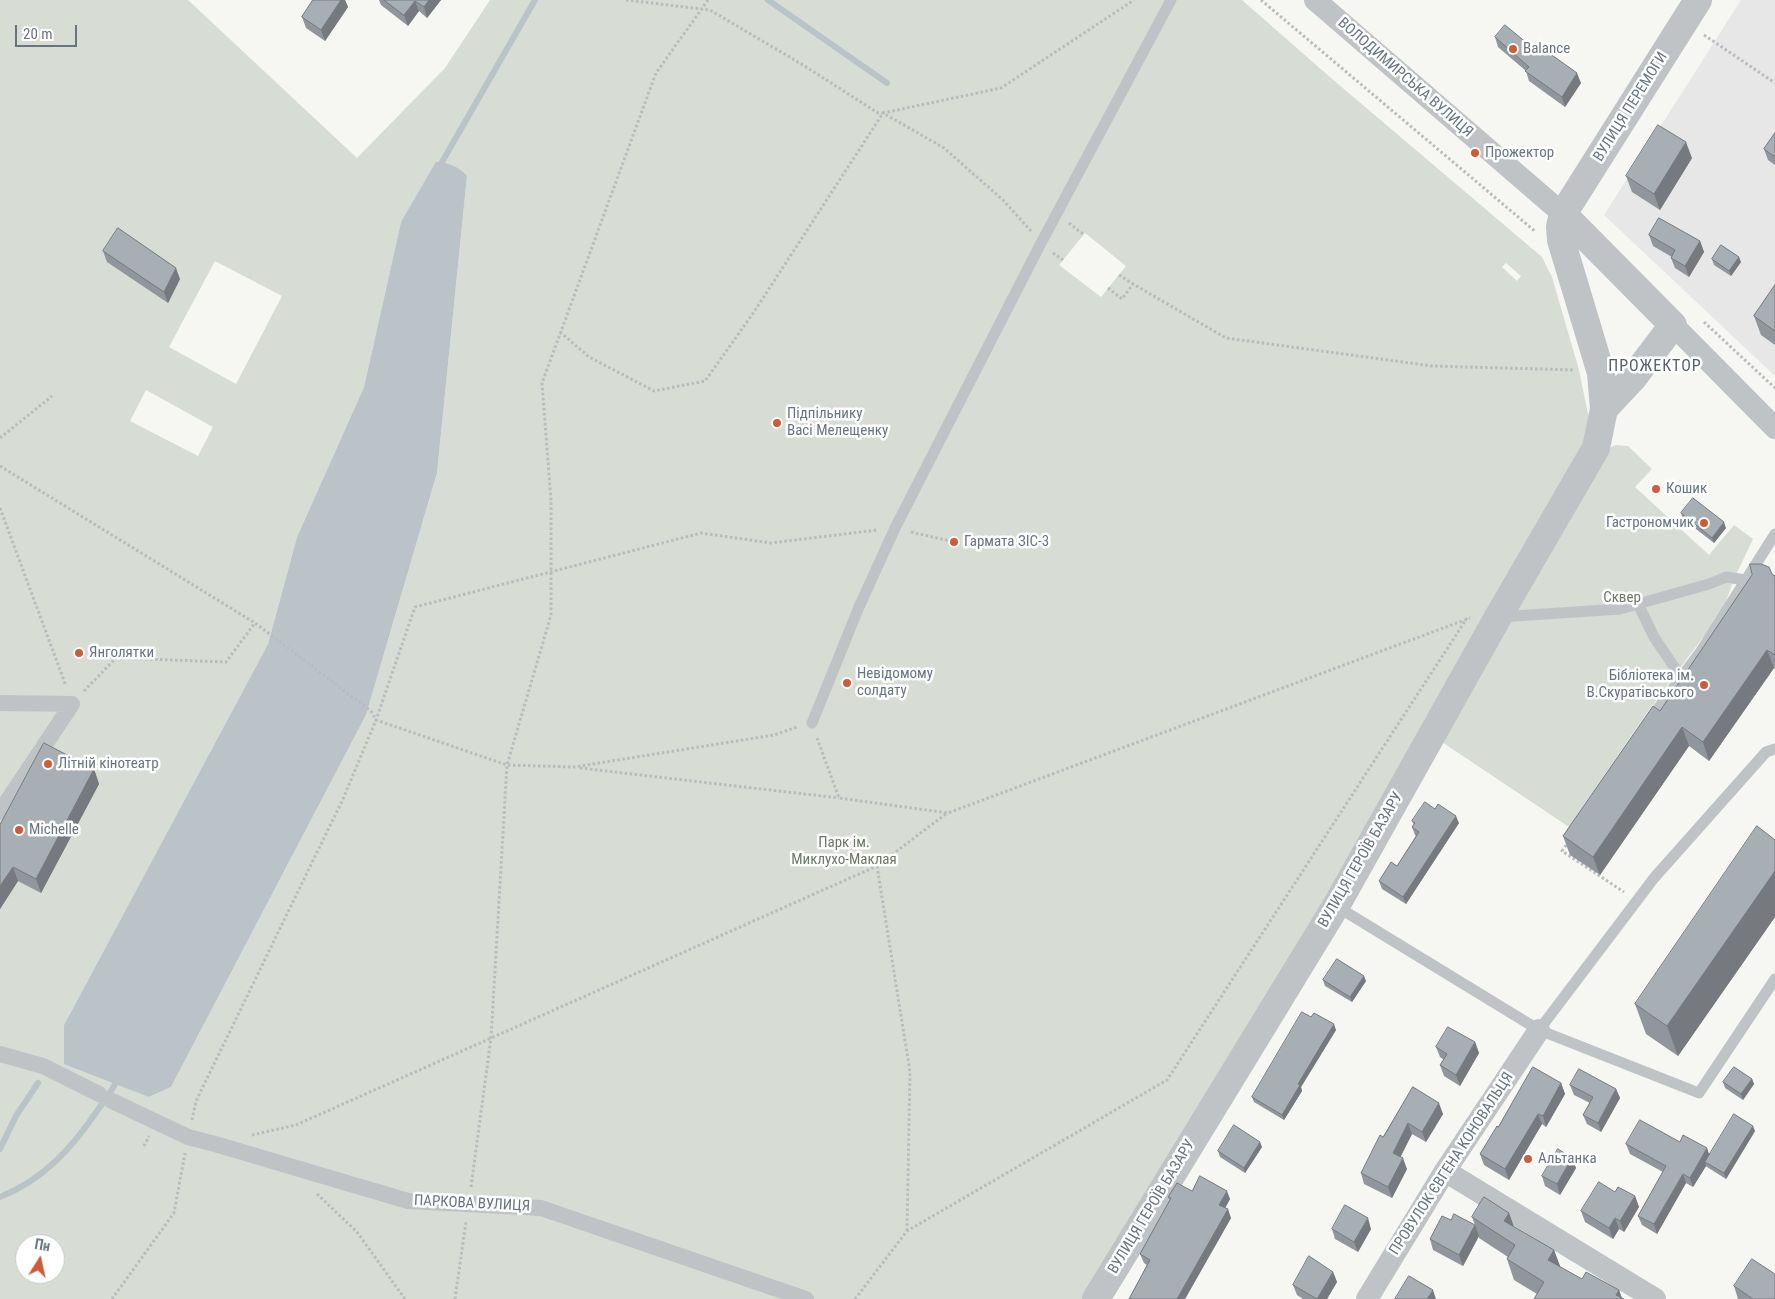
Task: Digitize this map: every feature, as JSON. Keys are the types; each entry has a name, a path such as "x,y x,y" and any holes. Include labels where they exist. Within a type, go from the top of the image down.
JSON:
{"street":[{"name":"ВОЛОДИМИРСЬКА ВУЛИЦЯ","path":"1315,0 1563,214"},
{"name":"ВУЛИЦЯ ПЕРЕМОГИ","path":"1563,214 1698,0"},
{"path":"1563,214 1775,428"},
{"path":"1563,214 1560,227 1561,240 1601,372 1604,410"},
{"path":"1604,410 1633,378 1673,325"},
{"name":"ВУЛИЦЯ ГЕРОЇВ БАЗАРУ","path":"1096,1299 1336,906 1498,617 1596,448 1604,410"},
{"path":"0,702 72,704"},
{"path":"0,812 72,704"},
{"name":"ПРОВУЛОК ЄВГЕНА КОНОВАЛЬЦЯ","path":"1367,1299 1445,1171 1539,1030"},
{"name":"ПАРКОВА ВУЛИЦЯ","path":"0,1054 43,1066 188,1137 408,1201 541,1208 806,1299"},
{"path":"1445,1171 1655,1299"}],"lane":[{"path":"812,723 859,607 895,528 1040,243 1171,0"},
{"path":"1659,707 1701,651 1775,534"},
{"path":"1756,564 1766,572"},
{"path":"1498,617 1620,609 1709,584 1726,577 1746,580"},
{"path":"1638,604 1654,638 1681,677"},
{"path":"1539,1030 1654,878 1766,752 1775,749"},
{"path":"1336,906 1539,1030 1699,1093 1775,979"}],"path":[{"path":"626,0 710,10 804,65 878,112 883,113 944,148 1003,200 1040,243"},
{"path":"455,1299 491,1038 507,766 550,615 551,501 542,383 656,73 708,0"},
{"path":"560,332 589,357 654,391 705,381 754,312 883,113 1001,88 1134,0"},
{"path":"1261,0 1537,234"},
{"path":"1700,32 1775,83"},
{"path":"1068,222 1084,234"},
{"path":"1052,252 1063,260"},
{"path":"1119,275 1226,338 1432,366 1601,372"},
{"path":"1108,288 1122,299 1133,284"},
{"path":"1702,321 1775,388"},
{"path":"0,438 52,396"},
{"path":"0,466 255,624 371,711 376,720 507,766 574,767 948,813"},
{"path":"0,508 72,704 116,658 226,662 255,624"},
{"path":"112,1299 174,1214 196,1101 343,799 376,720 415,607 701,533 771,543 895,528 954,542"},
{"path":"251,1135 296,1125 877,866 948,813 1467,618 1498,617"},
{"path":"855,1299 907,1231 1167,1080 1467,618"},
{"path":"574,767 774,735 812,723 838,798"},
{"path":"1573,835 1562,851 1637,901"},
{"path":"877,866 910,1072 907,1231"},
{"path":"316,1192 357,1232 404,1299"}],"shaded area":[{"path":"1741,0 1775,0 1775,376 1604,215"},
{"path":"436,162 453,166 467,176 437,473 366,715 171,1087 149,1097 64,1064 64,1025 268,644 297,537 364,387 401,222"}],"green space":[{"name":"Парк ім. Миклухо-Маклая","path":"0,0 188,0 357,158 445,68 490,0 1242,0 1542,257 1552,277 1579,370 1595,448 1096,1299 0,1299","holes":["467,176 437,473 366,715 171,1087 149,1097 64,1025 268,644 297,537 364,387 401,222","1085,233 1126,266 1101,297 1059,265","215,261 282,296 236,384 169,347","1506,263 1521,276 1517,281 1502,267","146,390 213,427 198,456 130,421"]},
{"name":"Сквер","path":"1616,445 1628,446 1652,469 1635,487 1709,555 1734,525 1753,539 1734,579 1723,610 1646,714 1569,827 1442,742 1606,449"}],"building":[{"path":"313,0 341,0 321,30 302,17"},
{"path":"384,0 429,0 424,7 415,1 404,15"},
{"path":"1505,25 1539,53 1542,48 1577,73 1562,97 1525,71 1529,67 1495,37"},
{"path":"1658,125 1686,142 1654,194 1626,176"},
{"path":"1775,133 1775,157 1764,149"},
{"path":"1659,218 1700,241 1685,266 1671,258 1675,250 1649,235"},
{"path":"118,228 176,268 164,292 103,251"},
{"path":"1721,245 1739,257 1729,271 1712,259"},
{"path":"1775,285 1775,331 1754,316"},
{"name":"Гастрономчик","path":"1693,498 1724,522 1712,538 1681,513"},
{"path":"1750,564 1761,564 1769,567 1775,576 1775,655 1767,650 1703,742 1682,727 1593,857 1563,836 1653,706 1660,711 1752,575"},
{"path":"44,743 94,769 36,879 13,867 0,886 0,825"},
{"path":"1425,802 1435,809 1438,804 1456,816 1403,897 1379,881 1391,862 1397,866 1419,832 1412,827 1415,823 1412,821"},
{"path":"1757,826 1775,840 1775,871 1667,1026 1635,1004"},
{"path":"1337,959 1364,976 1350,997 1323,980"},
{"path":"1302,1012 1311,1017 1314,1013 1334,1024 1282,1115 1252,1097"},
{"path":"1448,1027 1475,1042 1456,1075 1440,1065 1447,1054 1436,1047"},
{"path":"1533,1067 1561,1083 1543,1116 1538,1114 1505,1169 1480,1154"},
{"path":"1734,1067 1752,1079 1741,1094 1723,1082"},
{"path":"1579,1069 1616,1089 1598,1123 1583,1115 1593,1097 1570,1085"},
{"path":"1413,1087 1439,1103 1422,1132 1408,1123 1393,1153 1403,1158 1388,1187 1361,1173 1380,1135 1383,1137"},
{"path":"1734,1114 1753,1126 1724,1173 1705,1162"},
{"path":"1640,1120 1680,1142 1683,1135 1707,1148 1690,1178 1683,1174 1654,1224 1638,1216 1666,1166 1626,1144"},
{"path":"1234,1125 1260,1142 1244,1168 1218,1151"},
{"path":"1558,1149 1572,1158 1557,1184 1542,1176"},
{"path":"1200,1176 1227,1191 1219,1205 1228,1209 1177,1299 1129,1299 1150,1260 1140,1254 1171,1198 1168,1197 1177,1183 1192,1191"},
{"path":"1599,1182 1615,1192 1618,1187 1635,1196 1620,1221 1615,1218 1609,1228 1581,1211"},
{"path":"1484,1197 1509,1213 1504,1221 1554,1250 1548,1260 1582,1279 1586,1272 1619,1290 1616,1295 1624,1299 1534,1299 1544,1282 1507,1259 1515,1245 1472,1217"},
{"path":"1345,1205 1368,1218 1354,1242 1332,1229"},
{"path":"1454,1214 1475,1225 1459,1255 1430,1239 1442,1216 1451,1220"},
{"path":"1309,1256 1333,1272 1317,1299 1293,1285"},
{"path":"1752,1259 1775,1274 1775,1299 1753,1299 1734,1286"},
{"path":"1409,1276 1433,1290 1427,1299 1395,1299"}],"waterway":[{"path":"441,169 442,162 535,0"},
{"path":"768,0 887,83"},
{"path":"0,1197 30,1182 67,1150 109,1095 118,1078"},
{"path":"0,1149 16,1116 38,1083"}],"place":[{"name":"Balance","path":"1513,49"},
{"name":"Прожектор","path":"1475,153"},
{"name":"Підпільнику Васі Мелещенку","path":"777,423"},
{"name":"Кошик","path":"1656,489"},
{"name":"Гастрономчик","path":"1704,523"},
{"name":"Гармата ЗІС-3","path":"954,542"},
{"name":"Янголятки","path":"79,653"},
{"name":"Невідомому солдату","path":"847,683"},
{"name":"Бібліотека ім. В.Скуратівського","path":"1704,685"},
{"name":"Літній кінотеатр","path":"48,764"},
{"name":"Michelle","path":"19,830"},
{"name":"Альтанка","path":"1528,1159"}],"district":[{"name":"ПРОЖЕКТОР","path":"1655,367"}]}
